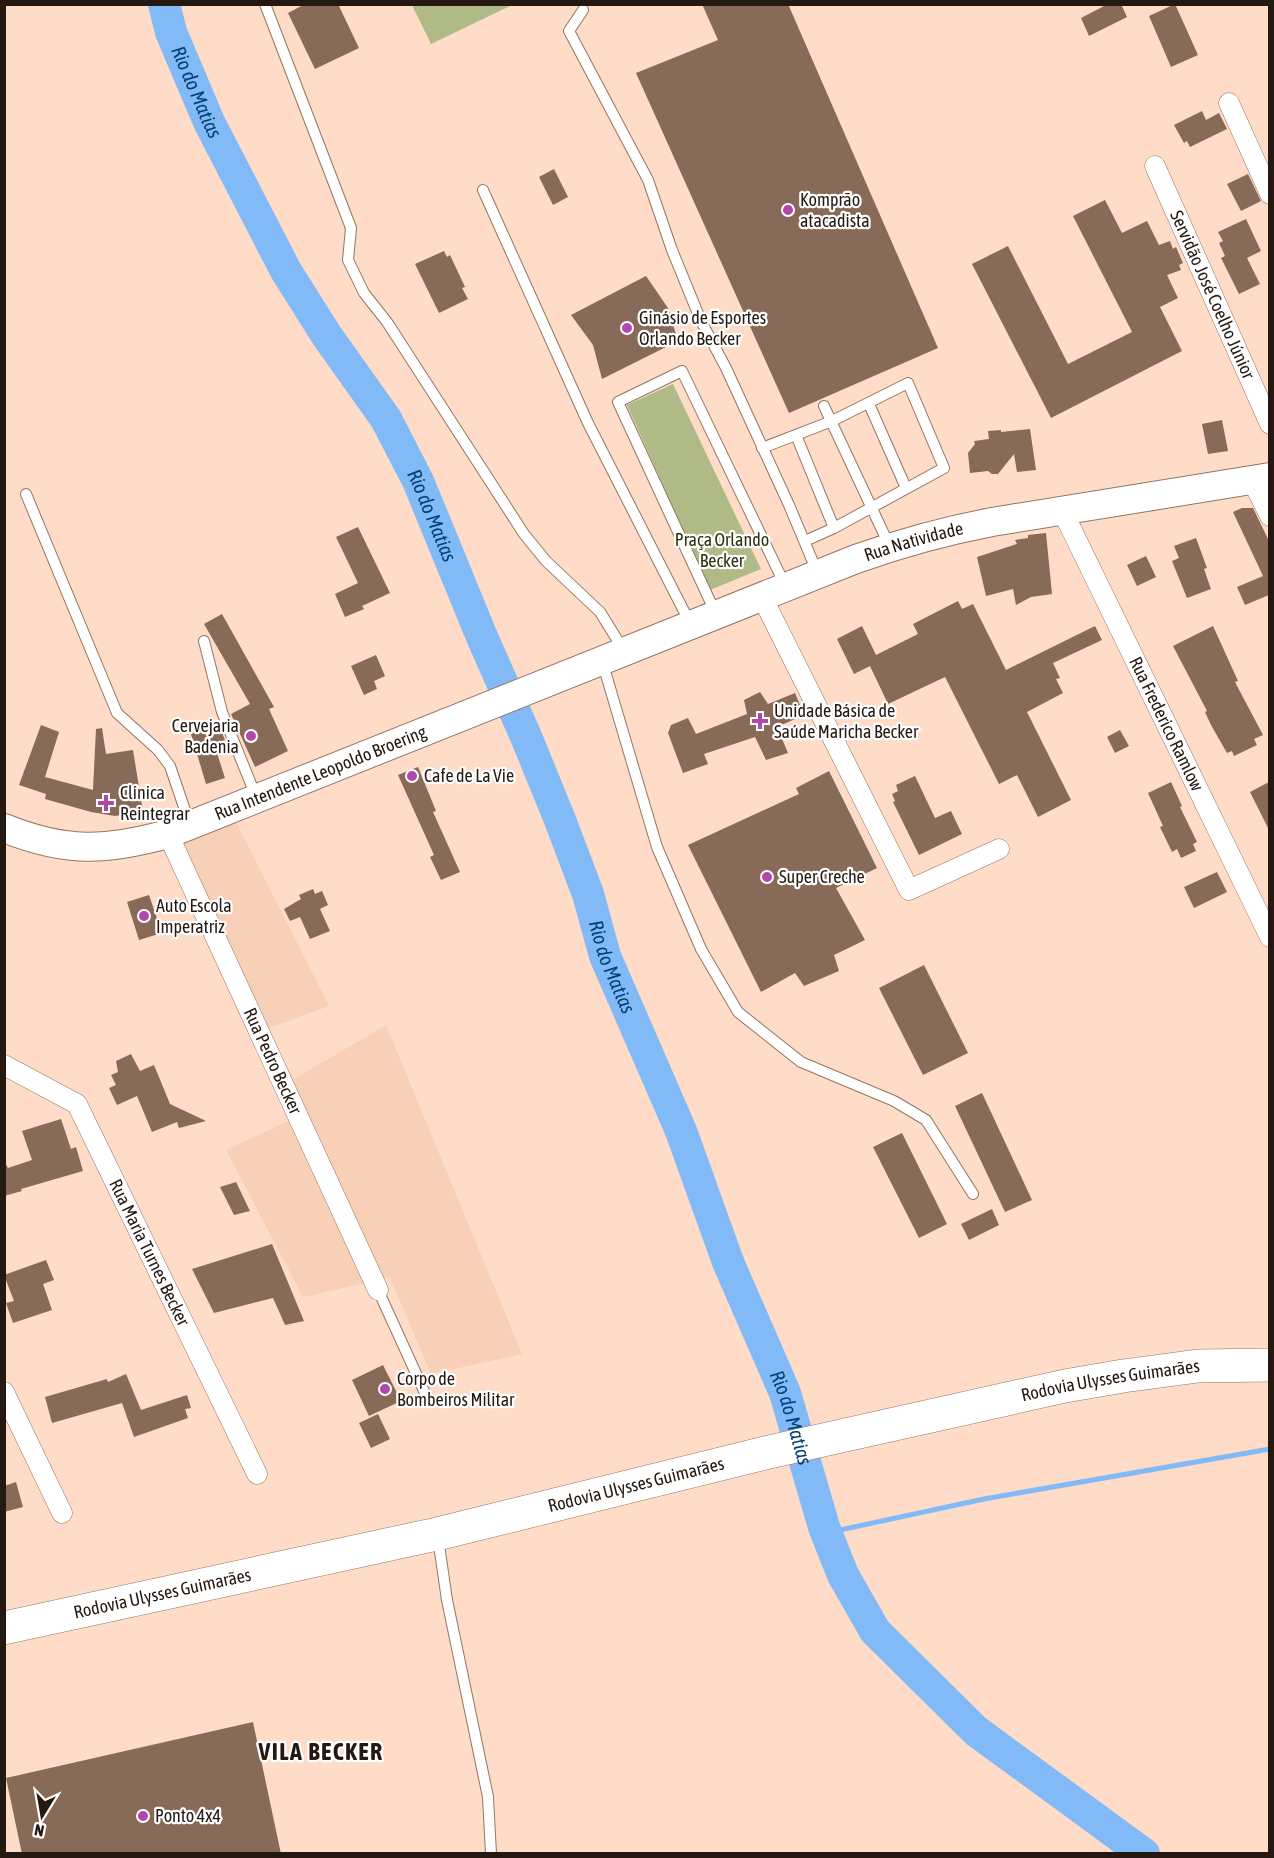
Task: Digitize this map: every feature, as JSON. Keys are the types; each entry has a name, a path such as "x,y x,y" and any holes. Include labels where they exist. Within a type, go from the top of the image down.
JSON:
{"highway":[{"name":"Rodovia Ulysses Guimarães","path":"4,1628 437,1534 765,1453 1065,1386 1198,1366 1269,1365"}],"main road":[{"name":"Rua Natividade","path":"575,672 890,547 948,531 1062,510 1261,479"},
{"name":"Rua Intendente Leopoldo Broering","path":"4,828 54,844 81,848 123,845 179,830 575,672"}],"street":[{"path":"1229,103 1269,194"},
{"name":"Servidão José Coelho Júnior","path":"1155,166 1269,424"},
{"path":"1261,479 1269,516"},
{"name":"Rua Frederico Ramlow","path":"1062,510 1269,938"},
{"path":"774,592 909,890 999,849"},
{"name":"Rua Pedro Becker","path":"179,830 378,1290"},
{"name":"Rua Maria Turnes Becker","path":"4,1065 77,1104 257,1474"},
{"path":"4,1392 62,1513"}],"lane":[{"path":"265,4 351,228 348,260 364,293 387,322 524,534 546,561 600,612 613,657 657,847 701,949 738,1012 801,1062 894,1101 926,1120 973,1194"},
{"path":"583,9 568,31 648,180 672,250 701,321 726,368 818,574"},
{"path":"483,190 588,423 704,620"},
{"path":"704,620 618,402 682,371 774,592"},
{"path":"762,448 832,421 908,383 945,468 834,528 805,541"},
{"path":"869,404 906,488"},
{"path":"824,406 890,547"},
{"path":"796,435 834,528"},
{"path":"26,494 117,713 158,750 170,766 179,830"},
{"path":"204,641 222,712 258,799"},
{"path":"378,1290 424,1390"},
{"path":"437,1534 447,1600 488,1797 491,1854"}],"shaded area":[{"path":"236,822 329,1006 266,1029 180,845"},
{"path":"386,1025 522,1354 431,1374 390,1277 303,1297 226,1150 306,1113 291,1081"}],"green space":[{"path":"412,4 514,4 431,44 412,5"},
{"name":"Praça Orlando Becker","path":"673,384 761,569 710,590 627,405"}],"building":[{"path":"305,4 338,4 359,48 315,69 288,13"},
{"name":"Komprão atacadista","path":"702,4 788,4 938,348 789,413 636,73 718,40"},
{"path":"1108,4 1121,4 1127,17 1089,36 1081,18"},
{"path":"1175,4 1198,55 1171,67 1149,16"},
{"path":"1202,111 1206,120 1219,113 1227,129 1190,147 1187,141 1184,143 1174,125"},
{"path":"554,169 568,197 553,205 539,177"},
{"path":"1248,174 1261,201 1241,211 1227,184"},
{"path":"1105,200 1122,233 1147,221 1159,245 1170,241 1173,249 1176,247 1183,263 1179,265 1181,270 1167,275 1178,298 1160,307 1182,351 1051,418 972,264 1008,246 1068,364 1132,332 1073,216"},
{"path":"1246,219 1261,251 1247,258 1260,284 1239,294 1221,258 1225,256 1219,243 1223,241 1218,232"},
{"path":"444,251 447,257 450,255 468,299 439,313 415,264"},
{"name":"Ginásio de Esportes Orlando Becker","path":"646,276 668,308 678,341 602,379 593,345 571,315"},
{"path":"1222,420 1228,451 1208,454 1202,424"},
{"path":"1030,429 1036,470 1017,472 1014,454 998,474 988,471 970,473 968,453 975,444 974,441 989,439 988,431"},
{"path":"1242,508 1253,508 1269,541 1269,595 1245,605 1237,587 1263,576 1233,512"},
{"path":"358,527 390,593 362,606 364,609 345,617 335,594 358,583 336,537"},
{"path":"1046,533 1052,594 1031,597 1016,605 1013,589 986,596 977,557 1017,544 1015,540 1028,538 1028,535"},
{"path":"1196,538 1207,568 1204,569 1211,589 1187,598 1172,561 1179,558 1174,546"},
{"path":"1146,556 1156,577 1137,586 1127,565"},
{"path":"958,601 962,609 973,604 1006,670 1095,626 1102,640 1053,663 1060,678 1056,679 1063,693 1027,712 1071,800 1038,817 1017,775 999,784 945,677 888,704 870,666 854,674 837,639 862,626 876,655 918,634 913,624"},
{"path":"222,614 274,707 269,709 288,751 255,767 231,714 250,704 204,624"},
{"path":"1213,626 1238,681 1235,682 1263,735 1254,739 1257,745 1234,756 1232,751 1227,753 1211,725 1205,712 1207,711 1173,646"},
{"path":"376,655 385,676 374,681 377,689 364,695 351,666"},
{"name":"Unidade Básica de Saúde Maricha Becker","path":"760,692 768,704 795,693 804,715 777,727 788,753 766,760 755,737 704,754 708,764 683,773 668,733 671,725 688,718 696,734 747,714 744,700"},
{"path":"217,721 225,740 214,744 225,778 206,784 191,734"},
{"path":"41,725 59,732 45,777 93,790 96,729 102,728 106,754 133,750 143,812 115,816 91,812 45,799 46,794 19,785"},
{"path":"1120,730 1129,746 1115,753 1107,737"},
{"path":"418,767 436,811 433,812 460,872 441,880 430,857 434,855 398,775"},
{"name":"Super Creche","path":"829,771 877,868 836,888 865,940 834,955 839,971 804,986 795,973 761,992 688,845 799,794 796,788"},
{"path":"915,776 935,818 951,811 962,834 919,855 893,802 895,801 892,794 898,791 896,785"},
{"path":"1171,782 1197,842 1193,844 1196,851 1181,858 1177,849 1172,852 1148,793"},
{"path":"1269,782 1269,830 1250,792"},
{"path":"1217,872 1227,892 1194,908 1184,887"},
{"path":"313,889 315,894 322,891 328,905 320,909 330,931 310,939 300,917 290,921 284,909 301,899 299,895"},
{"name":"Auto Escola Imperatriz","path":"149,895 162,933 139,940 127,902"},
{"path":"924,965 968,1053 923,1075 879,988"},
{"path":"131,1054 140,1071 154,1065 170,1104 206,1121 179,1128 177,1122 152,1132 137,1096 117,1105 109,1088 116,1085 111,1075 118,1072 116,1061"},
{"path":"982,1093 1032,1200 1005,1212 955,1106"},
{"path":"61,1119 71,1149 76,1147 83,1171 4,1196 4,1161 8,1168 32,1160 22,1131"},
{"path":"902,1133 947,1224 919,1238 873,1147"},
{"path":"236,1182 250,1211 234,1215 220,1187"},
{"path":"992,1209 999,1225 969,1240 961,1224"},
{"path":"272,1244 304,1321 285,1325 273,1298 214,1313 192,1269"},
{"path":"46,1260 54,1280 43,1284 52,1310 13,1323 6,1303 14,1301 4,1275"},
{"path":"383,1365 401,1401 369,1416 352,1380"},
{"path":"126,1374 141,1410 187,1395 191,1408 185,1409 188,1418 134,1437 122,1403 52,1423 45,1397 107,1379 108,1382"},
{"path":"378,1414 390,1439 371,1448 359,1423"},
{"path":"16,1482 23,1507 4,1512 4,1486"},
{"name":"Ponto 4x4","path":"253,1722 281,1854 22,1854 6,1778"}],"waterway":[{"name":"Rio do Matias","path":"164,4 171,32 209,122 286,271 327,336 386,419 418,481 560,820 588,894 605,956 681,1131 728,1262 785,1393 824,1527 843,1575 875,1631 976,1731 1144,1854"},
{"path":"824,1527 840,1530 984,1499 1270,1449"}],"place":[{"name":"Komprão atacadista","path":"788,210"},
{"name":"Ginásio de Esportes Orlando Becker","path":"627,328"},
{"name":"Unidade Básica de Saúde Maricha Becker","path":"760,721"},
{"name":"Cervejaria Badenia","path":"251,736"},
{"name":"Cafe de La Vie","path":"412,776"},
{"name":"Clínica Reintegrar","path":"106,803"},
{"name":"Super Creche","path":"767,877"},
{"name":"Auto Escola Imperatriz","path":"144,916"},
{"name":"Corpo de Bombeiros Militar","path":"385,1389"},
{"name":"Ponto 4x4","path":"143,1816"}],"district":[{"name":"VILA BECKER","path":"321,1752"}]}
